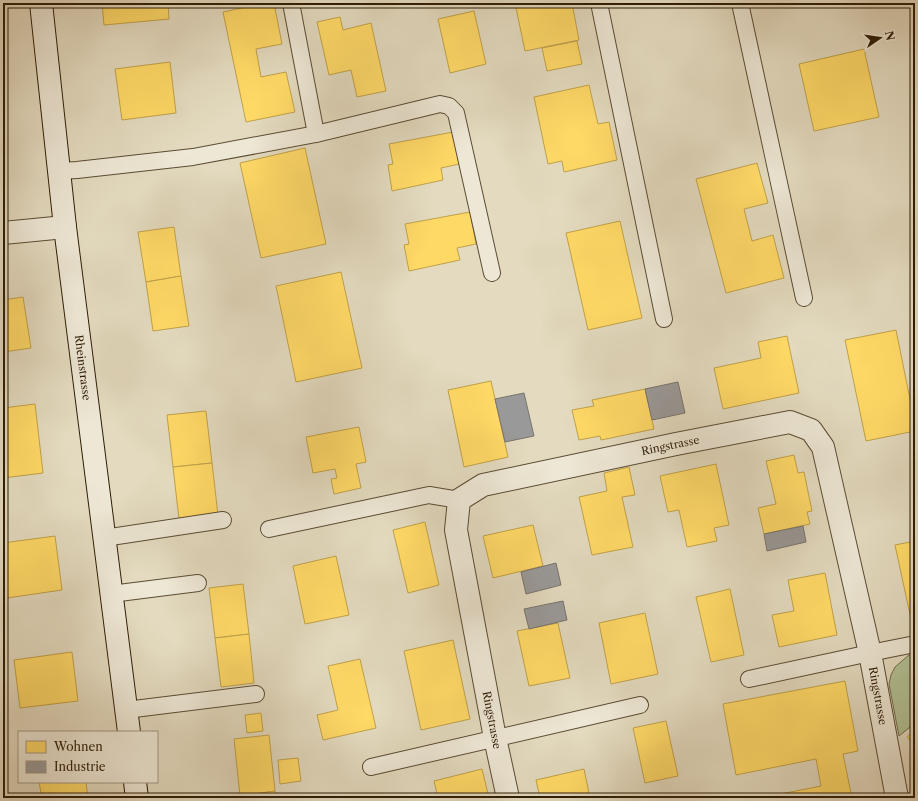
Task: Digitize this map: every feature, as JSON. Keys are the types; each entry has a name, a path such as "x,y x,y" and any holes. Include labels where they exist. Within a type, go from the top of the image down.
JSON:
{"street":[{"name":"Rheinstrasse","path":"41,3 65,227 129,731"},
{"path":"3,233 65,227"},
{"name":"Ringstrasse","path":"508,798 456,530 459,500 483,485 676,444 790,422 811,430 823,447 870,653 897,798"},
{"path":"135,783 137,798"}],"lane":[{"path":"291,3 316,134"},
{"path":"599,3 664,319"},
{"path":"740,3 804,298"},
{"path":"59,171 193,157 316,134 440,104 449,106 456,114 492,273"},
{"path":"269,529 429,495 459,500"},
{"path":"104,538 223,520"},
{"path":"111,594 198,583"},
{"path":"749,679 915,644"},
{"path":"126,710 256,694"},
{"path":"371,767 640,705"}],"green space":[{"path":"915,654 915,723 899,736 889,684 895,667 909,655"}],"building: Wohnen":[{"path":"102,3 168,3 169,19 104,25"},
{"path":"265,3 274,3 282,44 256,49 261,77 286,72 295,112 246,122 223,12"},
{"path":"515,3 572,3 579,40 525,51"},
{"path":"474,11 486,64 450,73 438,19"},
{"path":"340,17 343,30 371,23 386,91 357,97 351,70 329,75 317,22"},
{"path":"577,41 582,64 547,71 542,48"},
{"path":"864,49 879,117 814,131 799,64"},
{"path":"170,62 176,113 122,120 115,69"},
{"path":"589,85 598,124 609,122 617,160 564,172 562,161 548,164 534,97"},
{"path":"453,132 459,164 441,168 443,180 392,191 388,165 393,164 389,144"},
{"path":"305,148 326,244 261,258 240,163"},
{"path":"757,163 768,203 744,209 752,241 773,235 784,278 726,293 696,179"},
{"path":"470,212 476,244 457,248 460,260 409,271 404,245 409,244 405,224"},
{"path":"620,221 642,318 588,330 566,233"},
{"path":"174,227 181,276 146,282 138,232"},
{"path":"341,272 362,368 296,382 276,286"},
{"path":"181,276 189,326 153,331 146,282"},
{"path":"23,297 31,348 3,352 3,300"},
{"path":"896,330 915,424 915,431 866,441 845,340"},
{"path":"787,336 799,393 723,409 714,368 761,358 758,342"},
{"path":"491,381 508,457 464,467 448,390"},
{"path":"645,389 654,429 601,440 600,436 579,440 572,410 594,406 592,400"},
{"path":"35,404 43,473 3,478 3,408"},
{"path":"206,411 212,463 173,467 167,415"},
{"path":"359,427 366,462 356,464 361,488 334,494 331,479 337,478 335,469 313,473 306,437"},
{"path":"794,455 798,473 804,472 812,511 807,512 810,524 764,534 758,508 776,504 766,461"},
{"path":"212,463 218,515 179,519 173,467"},
{"path":"716,464 729,525 714,528 717,541 687,547 679,510 668,512 660,476"},
{"path":"629,467 635,495 622,497 633,547 592,555 579,497 607,491 604,473"},
{"path":"425,522 439,585 408,593 393,530"},
{"path":"533,525 543,566 493,578 483,536"},
{"path":"55,536 62,590 7,598 3,566 3,543"},
{"path":"915,541 915,618 911,619 895,545"},
{"path":"336,556 349,615 305,624 293,566"},
{"path":"825,573 837,635 779,647 772,615 794,611 788,580"},
{"path":"243,584 249,634 215,638 209,588"},
{"path":"730,589 744,655 711,662 696,597"},
{"path":"645,613 658,674 611,684 599,623"},
{"path":"558,623 570,678 529,686 517,631"},
{"path":"249,634 254,683 221,687 215,638"},
{"path":"453,640 470,719 421,730 404,651"},
{"path":"72,652 78,701 20,708 14,660"},
{"path":"360,659 376,728 323,740 317,715 338,710 328,666"},
{"path":"845,681 858,751 843,754 852,798 760,798 821,786 816,759 736,775 723,704"},
{"path":"261,713 263,731 247,733 245,715"},
{"path":"666,721 678,776 645,783 633,728"},
{"path":"915,730 915,746 907,737"},
{"path":"269,735 275,791 240,796 234,739"},
{"path":"298,758 301,781 280,784 278,760"},
{"path":"482,769 489,798 438,798 434,781"},
{"path":"584,769 590,798 540,798 536,780"},
{"path":"39,783 86,783 88,798 42,798"},
{"path":"275,791 276,798 240,798 240,796"},
{"path":"380,793 381,798 356,798"}],"building: Industrie":[{"path":"678,382 685,413 652,420 645,389"},
{"path":"524,393 534,436 505,442 495,399"},
{"path":"803,526 806,542 767,551 764,534"},
{"path":"556,563 561,585 526,594 521,572"},
{"path":"563,601 567,620 529,629 524,609"}]}
